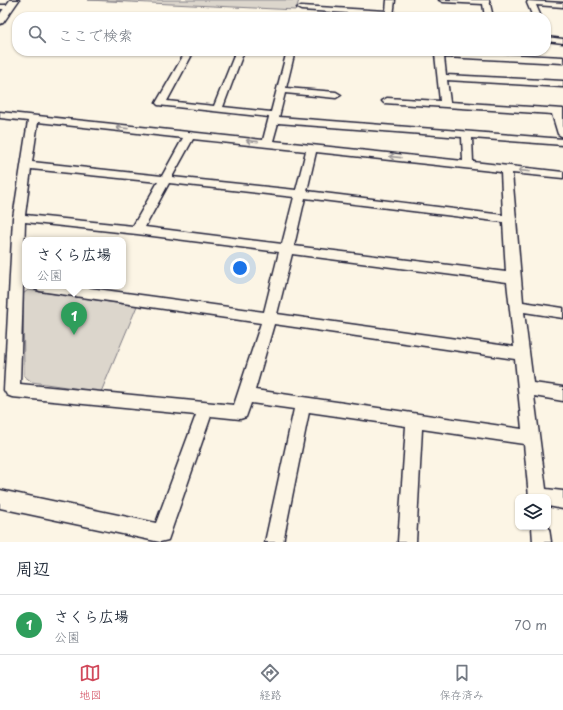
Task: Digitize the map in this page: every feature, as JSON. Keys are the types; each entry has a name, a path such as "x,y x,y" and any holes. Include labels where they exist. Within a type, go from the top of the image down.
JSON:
{"street":[{"path":"300,12 303,0"},
{"path":"390,12 391,0"},
{"path":"443,0 486,2 488,12"},
{"path":"535,12 531,3 563,5"},
{"path":"0,21 8,5"},
{"path":"301,8 360,12"},
{"path":"551,40 563,41"},
{"path":"187,56 161,104 217,109 276,117 467,135 563,142"},
{"path":"217,109 238,56"},
{"path":"268,142 276,117 290,56"},
{"path":"439,56 445,103"},
{"path":"480,56 563,60"},
{"path":"442,77 563,84"},
{"path":"282,90 336,95"},
{"path":"387,100 560,111 563,134"},
{"path":"0,115 268,142 563,175"},
{"path":"33,119 19,218 21,283 12,390 240,412 269,319 312,148"},
{"path":"137,230 190,135"},
{"path":"467,135 468,165"},
{"path":"26,165 300,194 508,219"},
{"path":"506,169 508,219 513,278 530,438 542,494"},
{"path":"19,218 137,230 286,248 513,278"},
{"path":"61,289 521,354"},
{"path":"516,306 563,313"},
{"path":"525,388 563,394"},
{"path":"245,395 530,438"},
{"path":"274,542 303,404"},
{"path":"0,499 161,533 206,409"},
{"path":"407,542 414,421"},
{"path":"551,498 563,500"},
{"path":"540,530 542,542"}],"shaded area":[{"path":"88,0 299,0 296,10"},
{"path":"28,290 137,306 101,392 32,382 24,376 23,294"}],"place":[{"name":"さくら広場","path":"74,335"}]}
